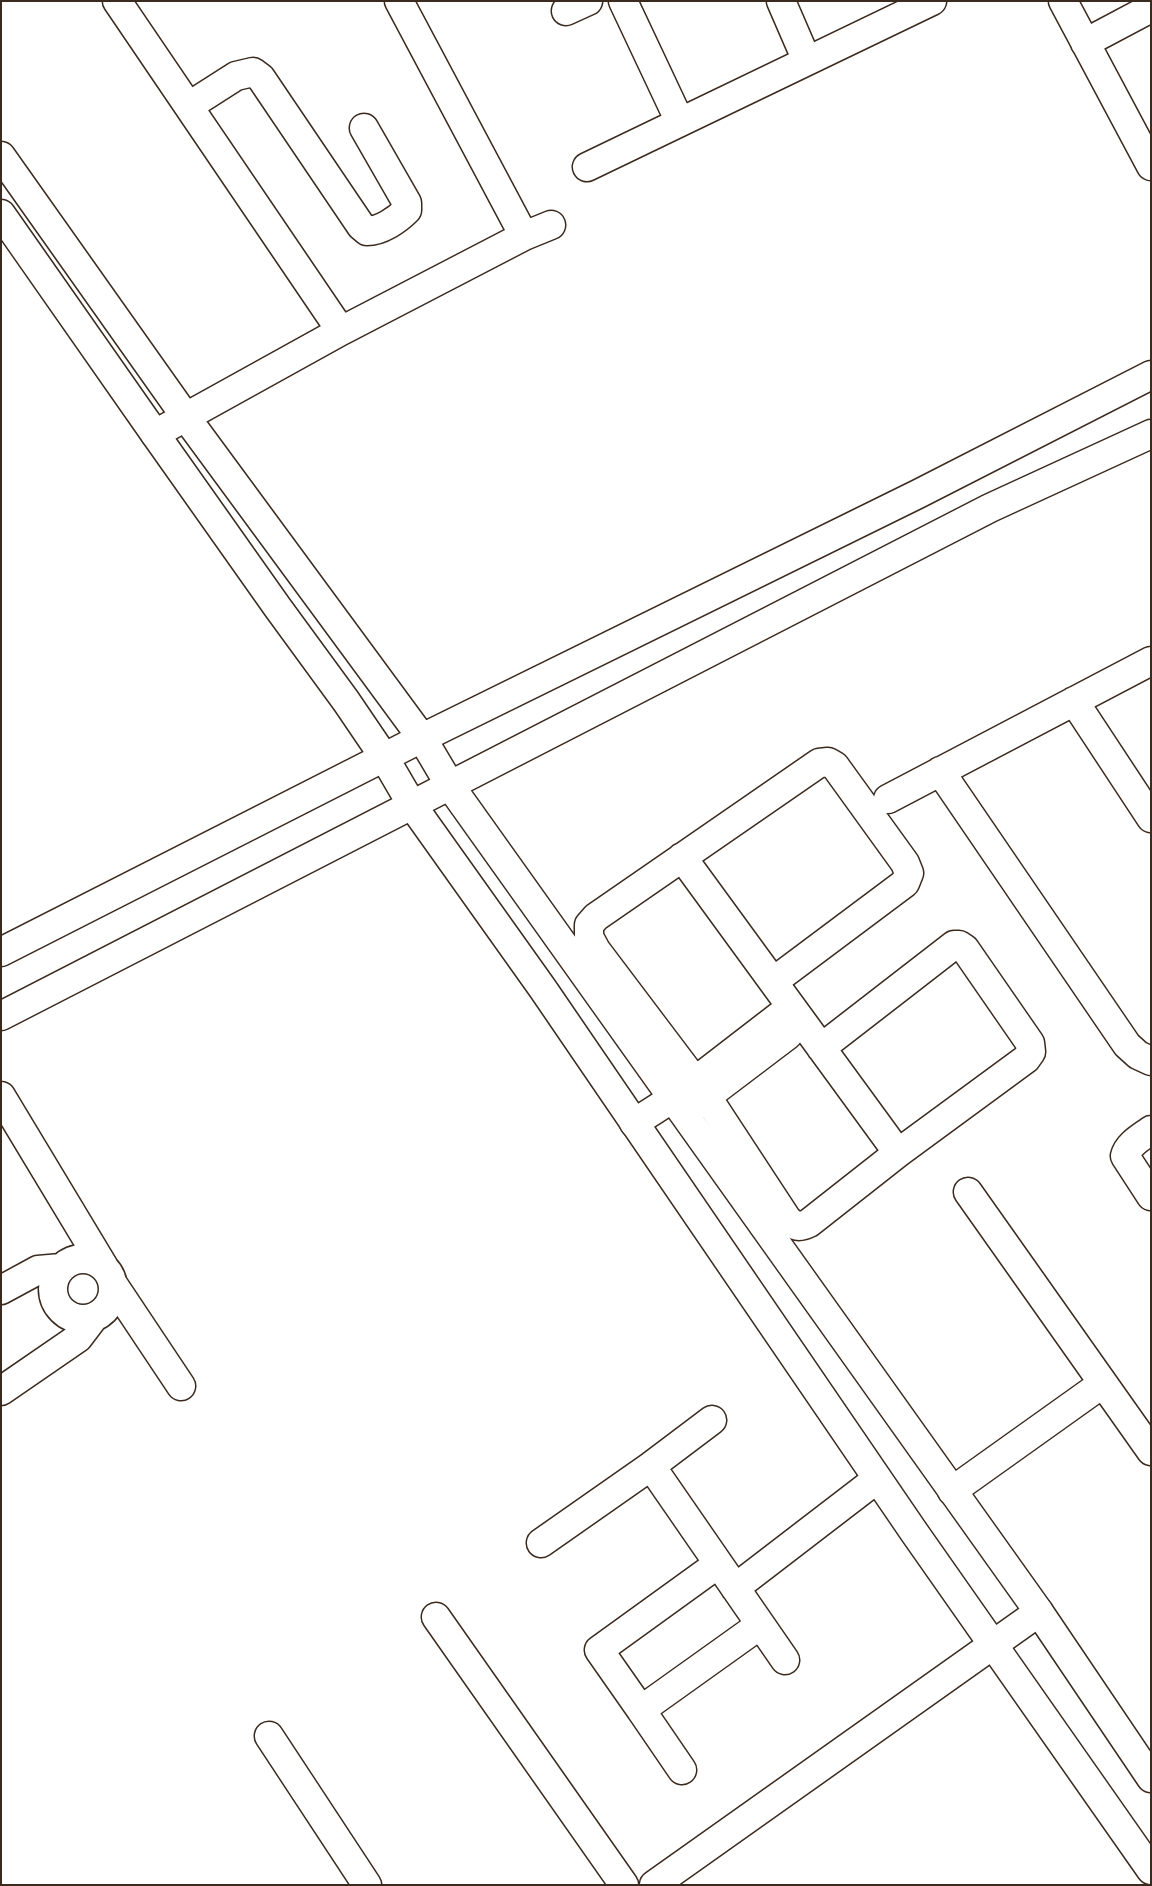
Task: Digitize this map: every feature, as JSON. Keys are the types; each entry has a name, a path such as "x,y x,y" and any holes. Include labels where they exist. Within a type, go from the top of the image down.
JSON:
{"street":[{"path":"117,1 341,331"},
{"path":"399,1 524,236"},
{"path":"623,1 680,122"},
{"path":"781,1 807,61"},
{"path":"587,166 932,1"},
{"path":"1063,1 1151,166"},
{"path":"1085,42 1151,8"},
{"path":"189,106 236,76 253,72 261,78 361,226 367,231 375,231 401,216 407,210 406,203 364,128"},
{"path":"1,156 185,416 422,738 451,786 1039,1612 1150,1774"},
{"path":"1,214 278,608 346,701 384,757 412,805 543,990 878,1479 1151,1870"},
{"path":"155,434 341,331 524,236 551,225"},
{"path":"1,952 384,757 918,494 1151,375"},
{"path":"1,1016 990,508 1151,434"},
{"path":"888,799 1151,661"},
{"path":"1074,701 1151,818"},
{"path":"774,982 905,883 909,873 906,864 835,766 828,762 819,763 596,917 589,925 590,937 596,950 701,1089 787,1219 793,1225 801,1227 809,1223 898,1153 1026,1059 1031,1052 1030,1043 964,949 959,945 954,945 820,1048"},
{"path":"940,771 1128,1045 1138,1055 1151,1061"},
{"path":"682,857 898,1153"},
{"path":"701,1089 792,1007"},
{"path":"634,1123 678,1106 701,1089 788,1035"},
{"path":"1,1096 109,1275 181,1386"},
{"path":"1151,1130 1132,1145 1126,1151 1125,1156 1151,1196"},
{"path":"968,1192 1151,1451"},
{"path":"87,1258 109,1275 113,1294 110,1303 103,1312 94,1317 84,1319 74,1318 64,1313 57,1305 53,1296 55,1276 61,1268 69,1262 87,1258"},
{"path":"1,1290 38,1270 61,1268"},
{"path":"1,1391 78,1338 94,1317"},
{"path":"952,1491 1102,1384"},
{"path":"541,1543 651,1466 712,1420"},
{"path":"651,1466 785,1660"},
{"path":"735,1588 878,1479"},
{"path":"682,1770 599,1650 718,1564"},
{"path":"654,1885 1039,1612"},
{"path":"436,1618 624,1885"},
{"path":"640,1710 760,1625"},
{"path":"268,1736 367,1885"}]}
